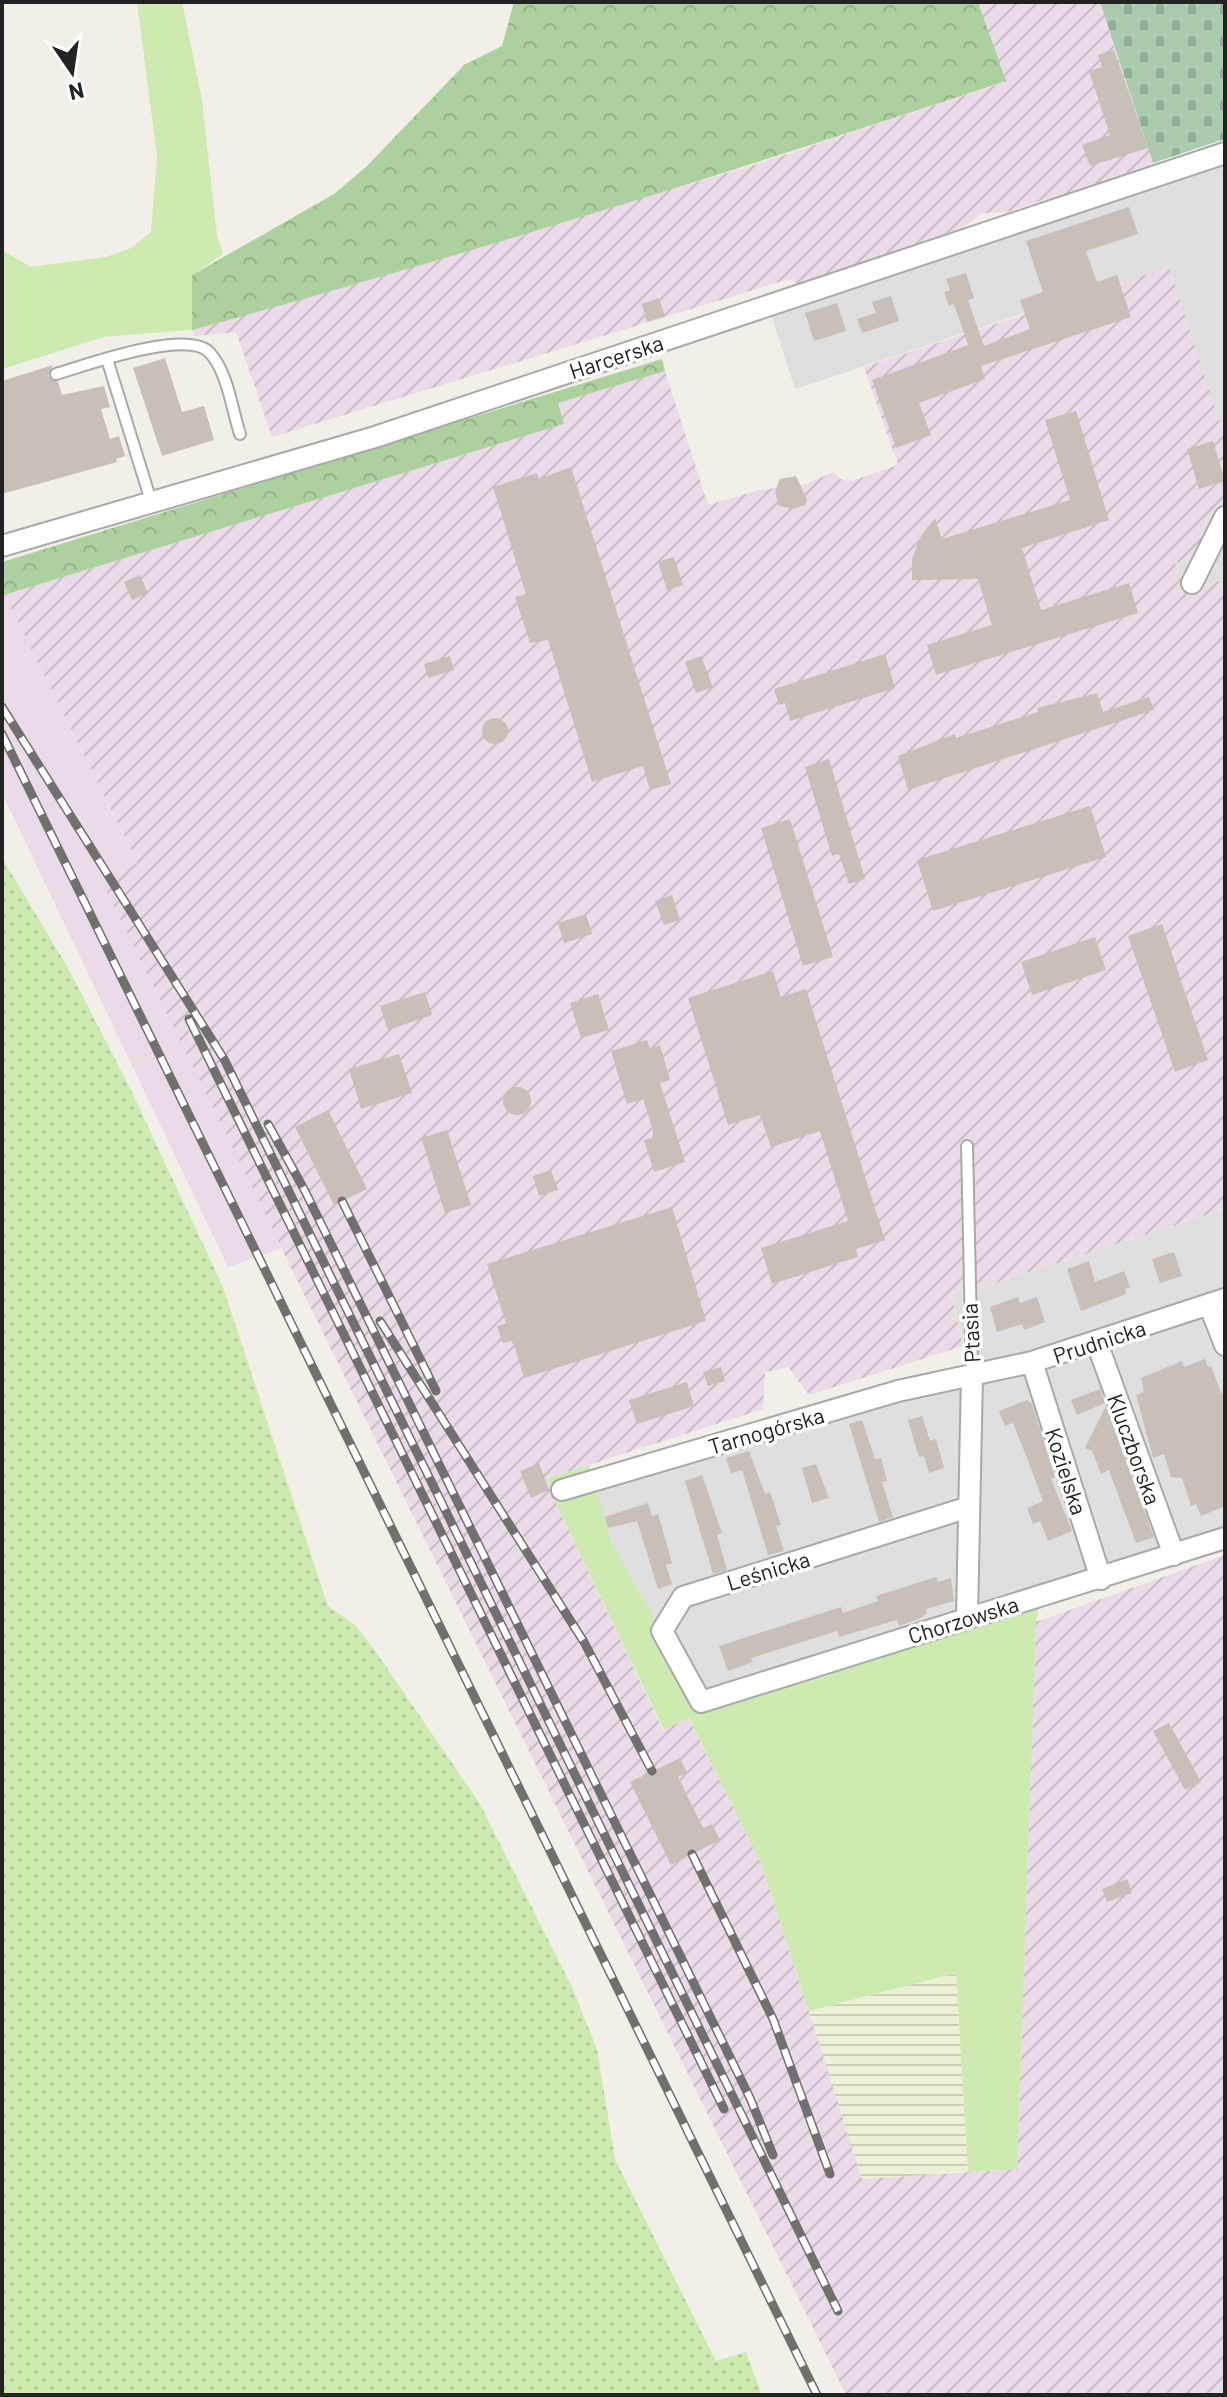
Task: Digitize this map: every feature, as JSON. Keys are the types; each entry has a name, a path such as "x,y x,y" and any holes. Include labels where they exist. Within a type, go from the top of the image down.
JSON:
{"street":[{"name":"Harcerska","path":"2,546 375,437 1225,153"},
{"path":"1192,583 1225,517"},
{"path":"1217,1302 1225,1345"},
{"name":"Prudnicka","path":"972,1376 1097,1343 1217,1302"},
{"name":"Kluczborska","path":"1097,1343 1174,1555"},
{"name":"Kozielska","path":"1032,1362 1101,1579"},
{"path":"967,1616 972,1376"},
{"name":"Tarnogórska","path":"562,1490 898,1391 972,1376"},
{"name":"Leśnicka","path":"701,1702 662,1631 683,1597 969,1507"},
{"name":"Chorzowska","path":"701,1702 967,1616 1101,1579 1225,1538"}],"lane":[{"path":"56,374 134,351 196,344 208,350 218,364 240,434"},
{"path":"107,359 151,501"},
{"name":"Ptasia","path":"967,1146 972,1376"}],"shaded area":[{"path":"978,2 1100,2 1153,163 1154,177 1051,211 1046,199 1008,212 983,213 962,228 798,284 789,279 272,437 236,332 194,336 192,330 754,165 1005,82"},
{"path":"1225,153 1225,422 1220,424 1025,313 795,389 768,305"},
{"path":"1169,267 1220,423 1225,422 1225,501 1197,558 1175,563 1180,577 1192,583 1206,585 1225,579 1225,1209 979,1288 951,1293 963,1346 809,1395 788,1367 765,1372 763,1409 548,1478 558,1508 663,1730 688,1717 761,1863 863,2179 1017,2169 1036,1622 1225,1555 1225,2395 846,2395 102,884 137,862 4,595 564,424 557,403 665,371 708,505 760,490 807,484 833,472 840,479 852,481 898,465 864,367"},
{"path":"1225,501 1225,579 1206,585 1180,577 1175,563 1197,558"},
{"path":"2,590 137,863 103,884 282,1248 228,1267 2,793"},
{"path":"1225,1209 1225,1538 701,1702 611,1541 593,1481 971,1376 951,1293 979,1288"}],"green space":[{"path":"137,2 182,2 202,100 217,235 223,254 192,275 192,330 104,337 2,369 2,250 31,267 106,257 131,248 151,232 157,157"},
{"path":"514,2 978,2 1006,81 600,211 192,330 192,275 334,194 367,166 464,65 502,46"},
{"path":"1100,2 1225,2 1225,139 1153,163"},
{"path":"662,359 665,371 558,403 564,424 4,595 2,562"},
{"path":"2,858 67,966 130,1088 223,1287 328,1606 356,1626 376,1652 480,1804 572,1987 597,2049 615,2159 716,2361 746,2352 762,2395 2,2395"},
{"path":"589,1465 611,1541 701,1702 1041,1596 1036,1622 1017,2169 968,2172 956,1973 809,2011 761,1863 689,1718 664,1730 558,1508 548,1478"},
{"path":"956,1973 968,2172 862,2179 809,2011"}],"building":[{"path":"1114,50 1148,148 1090,166 1082,145 1110,135 1089,71 1102,67 1098,55"},
{"path":"1129,207 1138,234 1086,251 1097,282 1117,275 1131,317 981,366 985,379 919,403 931,435 896,448 872,380 968,345 954,304 949,306 944,292 950,290 946,279 966,273 974,298 968,300 984,346 1030,329 1020,300 1043,292 1026,241"},
{"path":"891,296 899,321 862,333 857,319 876,313 872,302"},
{"path":"659,298 665,316 647,322 642,304"},
{"path":"837,303 846,331 814,341 805,313"},
{"path":"165,358 182,412 204,406 214,440 162,456 133,368"},
{"path":"53,365 48,376 58,382 62,395 104,386 110,407 101,409 110,439 119,436 125,456 116,459 117,462 2,494 2,381"},
{"path":"1076,411 1109,520 1022,548 1041,610 1129,583 1138,613 936,675 927,645 992,625 978,579 912,580 912,559 921,536 935,518 942,539 1070,500 1045,420"},
{"path":"1213,441 1225,481 1199,489 1187,449"},
{"path":"571,467 671,784 650,790 643,766 592,782 548,640 530,643 515,597 526,594 493,487 537,473 539,479"},
{"path":"796,476 807,500 805,505 793,509 779,506 775,492 780,479"},
{"path":"674,557 683,585 667,590 658,562"},
{"path":"140,575 148,593 132,600 124,582"},
{"path":"885,654 895,688 790,721 785,703 779,705 774,689"},
{"path":"450,656 454,670 428,678 424,664"},
{"path":"701,656 713,687 696,693 685,662"},
{"path":"1097,693 1103,712 1149,697 1154,710 908,790 898,756 955,734 956,738 1038,712 1037,708"},
{"path":"495,718 504,722 508,731 504,740 495,744 486,740 482,731 486,722"},
{"path":"829,759 865,879 849,884 839,854 832,856 805,767"},
{"path":"1090,806 1106,857 933,911 917,860"},
{"path":"790,819 833,957 803,966 761,828"},
{"path":"672,895 680,920 664,925 655,901"},
{"path":"586,914 592,934 564,943 558,923"},
{"path":"1162,924 1208,1060 1175,1072 1128,936"},
{"path":"1095,937 1106,970 1032,995 1021,962"},
{"path":"773,971 781,997 806,989 885,1240 856,1249 858,1257 772,1284 761,1248 848,1221 820,1131 771,1147 760,1115 728,1125 688,998"},
{"path":"425,992 432,1015 388,1030 380,1006"},
{"path":"598,994 609,1030 581,1038 570,1003"},
{"path":"647,1040 650,1049 660,1045 670,1080 660,1083 685,1162 654,1172 644,1140 652,1138 653,1131 643,1099 627,1104 611,1051"},
{"path":"399,1054 412,1093 361,1109 349,1069"},
{"path":"517,1087 527,1091 531,1101 527,1111 517,1115 507,1111 503,1101 507,1091"},
{"path":"328,1110 367,1189 334,1205 295,1127"},
{"path":"447,1130 471,1205 445,1213 421,1138"},
{"path":"551,1170 558,1190 539,1196 533,1176"},
{"path":"672,1207 706,1321 524,1378 514,1345 511,1341 503,1343 497,1326 506,1323 487,1264"},
{"path":"1174,1252 1182,1276 1160,1283 1152,1259"},
{"path":"1089,1261 1095,1282 1124,1271 1130,1287 1125,1289 1126,1294 1081,1311 1067,1269"},
{"path":"1018,1297 1020,1303 1037,1297 1045,1322 1024,1330 1022,1324 997,1332 990,1307"},
{"path":"1205,1359 1208,1367 1211,1366 1221,1393 1225,1392 1225,1506 1201,1516 1196,1504 1191,1506 1182,1478 1171,1477 1164,1454 1153,1458 1136,1395 1144,1392 1141,1378 1182,1361 1184,1367"},
{"path":"721,1367 725,1381 708,1386 703,1372"},
{"path":"687,1382 694,1406 637,1424 629,1400"},
{"path":"1100,1389 1105,1403 1077,1415 1071,1400"},
{"path":"1027,1400 1032,1404 1055,1477 1051,1479 1072,1531 1048,1541 1040,1521 1033,1524 1027,1508 1043,1501 1027,1458 1013,1423 1005,1426 999,1411"},
{"path":"1106,1406 1154,1537 1136,1543 1109,1470 1101,1474 1092,1451 1085,1448"},
{"path":"922,1416 930,1441 936,1439 944,1468 929,1473 924,1456 919,1457 908,1420"},
{"path":"862,1420 875,1459 881,1458 887,1481 882,1482 893,1517 879,1522 849,1424"},
{"path":"749,1451 765,1494 770,1492 781,1525 776,1526 784,1551 768,1555 742,1470 731,1473 726,1458"},
{"path":"539,1463 549,1490 531,1498 520,1471"},
{"path":"816,1464 829,1498 812,1503 802,1468"},
{"path":"702,1475 722,1533 717,1535 727,1570 713,1574 685,1481"},
{"path":"648,1503 652,1516 658,1514 672,1563 666,1565 672,1584 658,1589 637,1521 608,1528 605,1517"},
{"path":"936,1577 938,1582 951,1578 954,1601 926,1609 927,1613 921,1618 899,1626 897,1620 839,1637 837,1631 751,1658 753,1662 728,1671 719,1646 841,1607 843,1613 878,1601 876,1596"},
{"path":"1169,1723 1201,1782 1185,1790 1153,1731"},
{"path":"680,1758 687,1773 678,1777 703,1828 712,1824 720,1840 671,1865 630,1782"},
{"path":"1127,1879 1132,1893 1107,1902 1102,1889"}],"railway":[{"path":"2,707 224,1059 838,2311"},
{"path":"2,734 817,2395"},
{"path":"189,1019 724,2109"},
{"path":"268,1124 305,1191 750,2098 773,2155"},
{"path":"342,1201 436,1391"},
{"path":"380,1321 584,1642 652,1771"},
{"path":"692,1854 773,2019 830,2174"}]}
